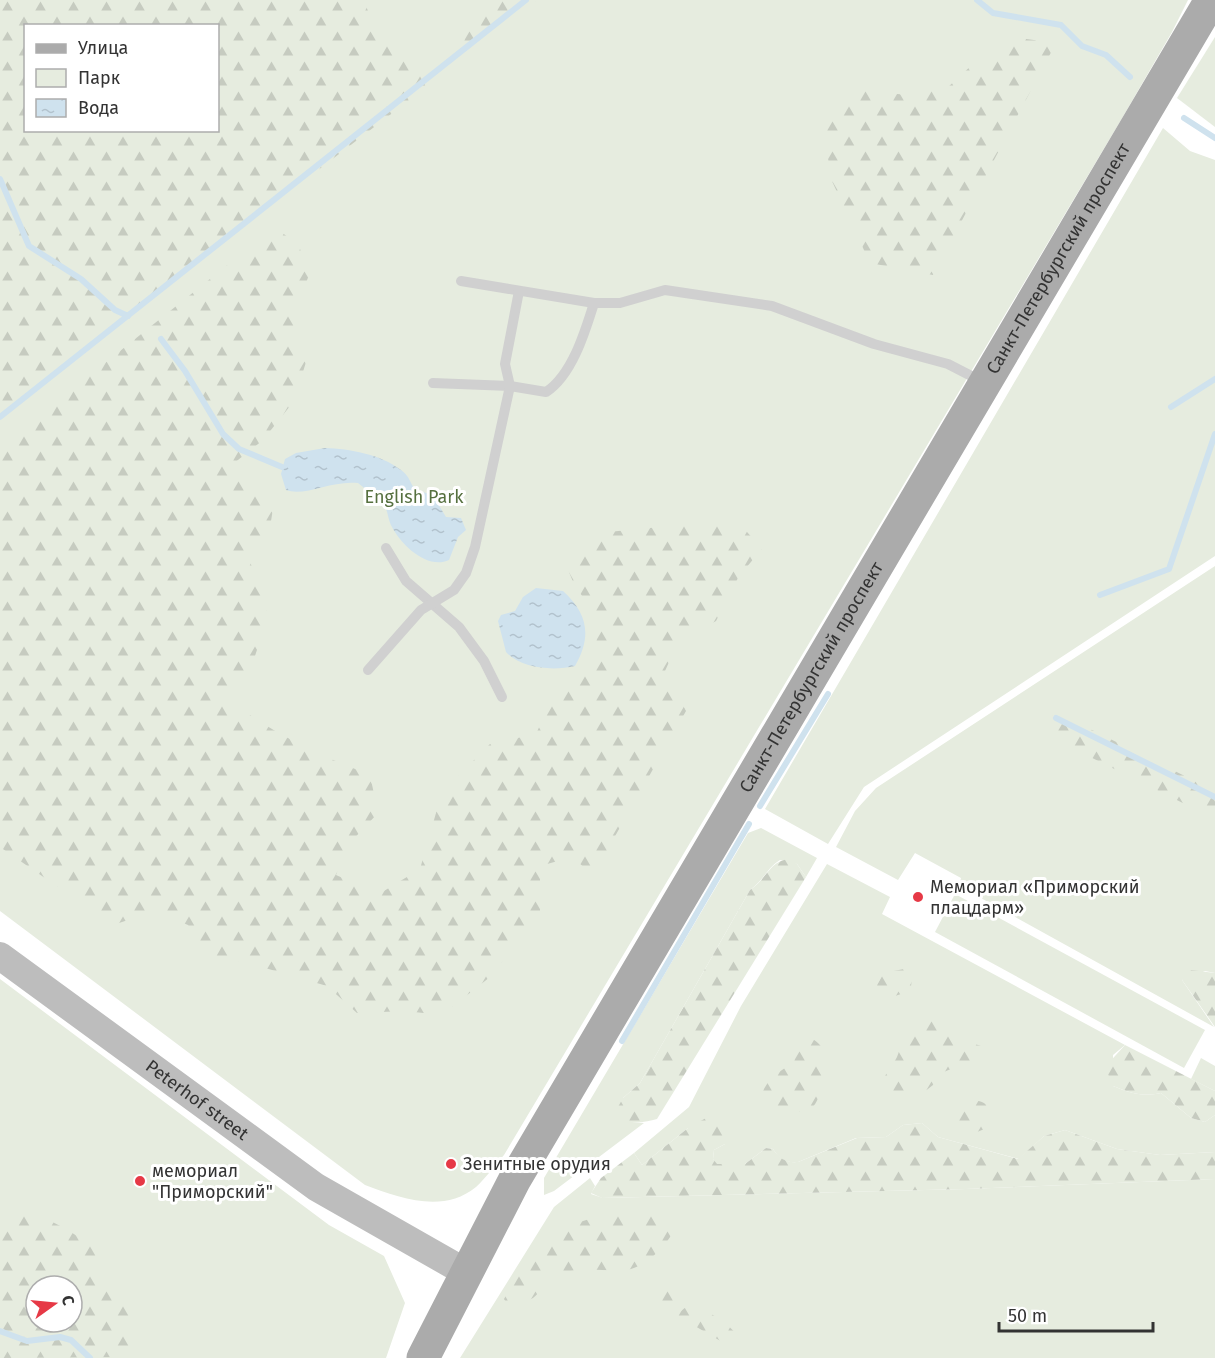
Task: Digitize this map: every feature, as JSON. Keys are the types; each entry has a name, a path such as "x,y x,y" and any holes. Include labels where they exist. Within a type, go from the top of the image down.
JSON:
{"main road":[{"name":"Санкт-Петербургский проспект","path":"423,1358 524,1163 1211,0"},
{"path":"0,956 316,1187 467,1274"}],"lane":[{"path":"461,281 594,303 620,303 664,290 772,306 874,344 948,364 985,383"},
{"path":"368,670 380,660 402,629 421,610 454,590 466,573 475,547 510,386 505,364 519,291"},
{"path":"433,383 510,386 546,392 559,383 586,328 594,303"},
{"path":"386,548 406,581 459,627 484,661 502,697"}],"green space":[{"name":"English Park","path":"0,0 1188,0 1121,120 504,1155 476,1187 450,1200 421,1201 392,1195 365,1185 0,911"},
{"path":"0,0 364,0 373,21 386,40 404,56 424,68 427,77 425,88 0,414"},
{"path":"489,0 537,0 481,45 461,49 474,14"},
{"path":"1215,37 1215,127 1177,98"},
{"path":"1019,38 1056,43 933,275 870,263 831,179 823,123 850,89 907,95 947,88 973,64"},
{"path":"1163,128 1190,151 1215,160 1215,556 864,787 828,844 765,809"},
{"path":"275,227 299,246 309,275 292,319 306,362 294,401 263,440 233,464 274,503 269,533 246,549 268,616 253,662 222,694 274,730 330,759 370,775 378,813 347,846 336,875 379,894 420,869 442,792 490,744 536,734 556,690 594,659 599,621 574,584 563,558 608,532 670,526 740,524 762,549 739,576 716,621 678,642 665,671 686,711 593,875 572,857 540,866 540,914 490,977 442,1015 405,1011 357,1013 327,986 248,963 207,955 188,925 155,911 113,925 0,847 0,447"},
{"path":"1215,566 1215,973 1205,971 1182,980 1214,1027 959,886 961,878 915,853 898,880 836,847 855,811 876,788"},
{"path":"1054,715 1064,716 1215,791 1215,819 1042,733 1039,726 1045,719"},
{"path":"761,828 817,858 806,877 797,864 780,860 750,890 640,1083 623,1098 632,1122 644,1123 554,1191 544,1195 544,1178 748,833"},
{"path":"789,859 797,864 806,877 657,1119 636,1122 617,1115 623,1098 640,1083 750,890 777,863"},
{"path":"827,864 890,897 882,914 1125,1045 1113,1055 1113,1086 1136,1094 1161,1093 1191,1118 1205,1122 1215,1115 1215,1152 1160,1155 1117,1149 1065,1130 1044,1136 1019,1159 938,1137 922,1123 903,1125 886,1137 856,1138 798,1162 784,1160 773,1149 766,1148 745,1164 716,1164 713,1159 714,1150 725,1144 688,1128 642,1165 634,1153 689,1107 741,1006"},
{"path":"955,894 1205,1030 1184,1068 935,932"},
{"path":"904,969 912,976 911,987 889,998 879,992 877,985 883,973"},
{"path":"1191,970 1215,973 1215,1027 1182,980"},
{"path":"0,979 329,1225 384,1256 405,1303 386,1358 0,1358"},
{"path":"935,1018 960,1039 981,1046 983,1051 977,1058 939,1074 933,1085 924,1092 897,1099 884,1090 884,1080 897,1057 906,1027 915,1019"},
{"path":"810,1037 823,1049 826,1059 823,1083 815,1105 795,1112 769,1110 761,1097 766,1085 774,1076 794,1062 798,1047"},
{"path":"1125,1045 1215,1091 1215,1115 1205,1122 1191,1118 1161,1093 1136,1094 1113,1086 1105,1067"},
{"path":"1201,1058 1215,1066 1215,1091 1191,1079"},
{"path":"971,1100 986,1104 990,1111 992,1126 977,1132 957,1132 949,1124 951,1114 958,1105"},
{"path":"715,1113 727,1117 732,1136 725,1144 714,1150 713,1159 717,1164 745,1164 766,1148 773,1149 787,1161 798,1162 857,1138 886,1137 903,1125 922,1123 938,1137 1018,1159 1044,1136 1065,1130 1117,1149 1160,1155 1215,1152 1215,1179 966,1189 602,1198 591,1193 601,1178 634,1153 642,1165 688,1128"},
{"path":"590,1178 595,1186 591,1194 603,1198 966,1189 1215,1179 1215,1358 460,1358 554,1207"},
{"path":"15,1213 53,1223 100,1252 88,1266 88,1271 129,1307 132,1342 125,1357 0,1358 0,1344 7,1332 0,1326 0,1214"},
{"path":"608,1213 677,1215 668,1240 662,1248 639,1266 626,1270 579,1270 542,1276 537,1295 509,1307 504,1299 539,1242 553,1238 580,1222"},
{"path":"674,1287 681,1293 678,1305 670,1308 662,1306 655,1299 664,1288"},
{"path":"686,1307 700,1309 714,1316 737,1335 724,1343 676,1315"}],"water":[{"path":"325,448 364,453 384,460 406,474 414,488 432,494 446,517 461,518 466,530 458,537 449,560 433,562 416,554 396,534 381,502 358,483 293,492 286,490 281,474 285,459 296,453"},
{"path":"536,588 563,591 578,608 585,626 585,635 584,645 575,666 538,667 520,662 506,652 498,621 501,615 515,611 523,597"}],"waterway":[{"path":"0,417 526,0"},
{"path":"977,0 993,13 1061,25 1082,46 1106,55 1130,77"},
{"path":"1184,118 1215,138"},
{"path":"0,179 29,246 81,279 115,310 128,316"},
{"path":"161,339 185,371 223,434 239,449 282,467"},
{"path":"1171,407 1215,379"},
{"path":"1100,595 1169,569 1215,434"},
{"path":"760,806 828,694"},
{"path":"1056,718 1215,797"},
{"path":"622,1041 749,824"},
{"path":"0,1331 27,1341 60,1337 71,1340 90,1358"}],"place":[{"name":"Мемориал «Приморский плацдарм»","path":"918,897"},
{"name":"Зенитные орудия","path":"451,1164"},
{"name":"мемориал \"Приморский\"","path":"140,1181"}]}
